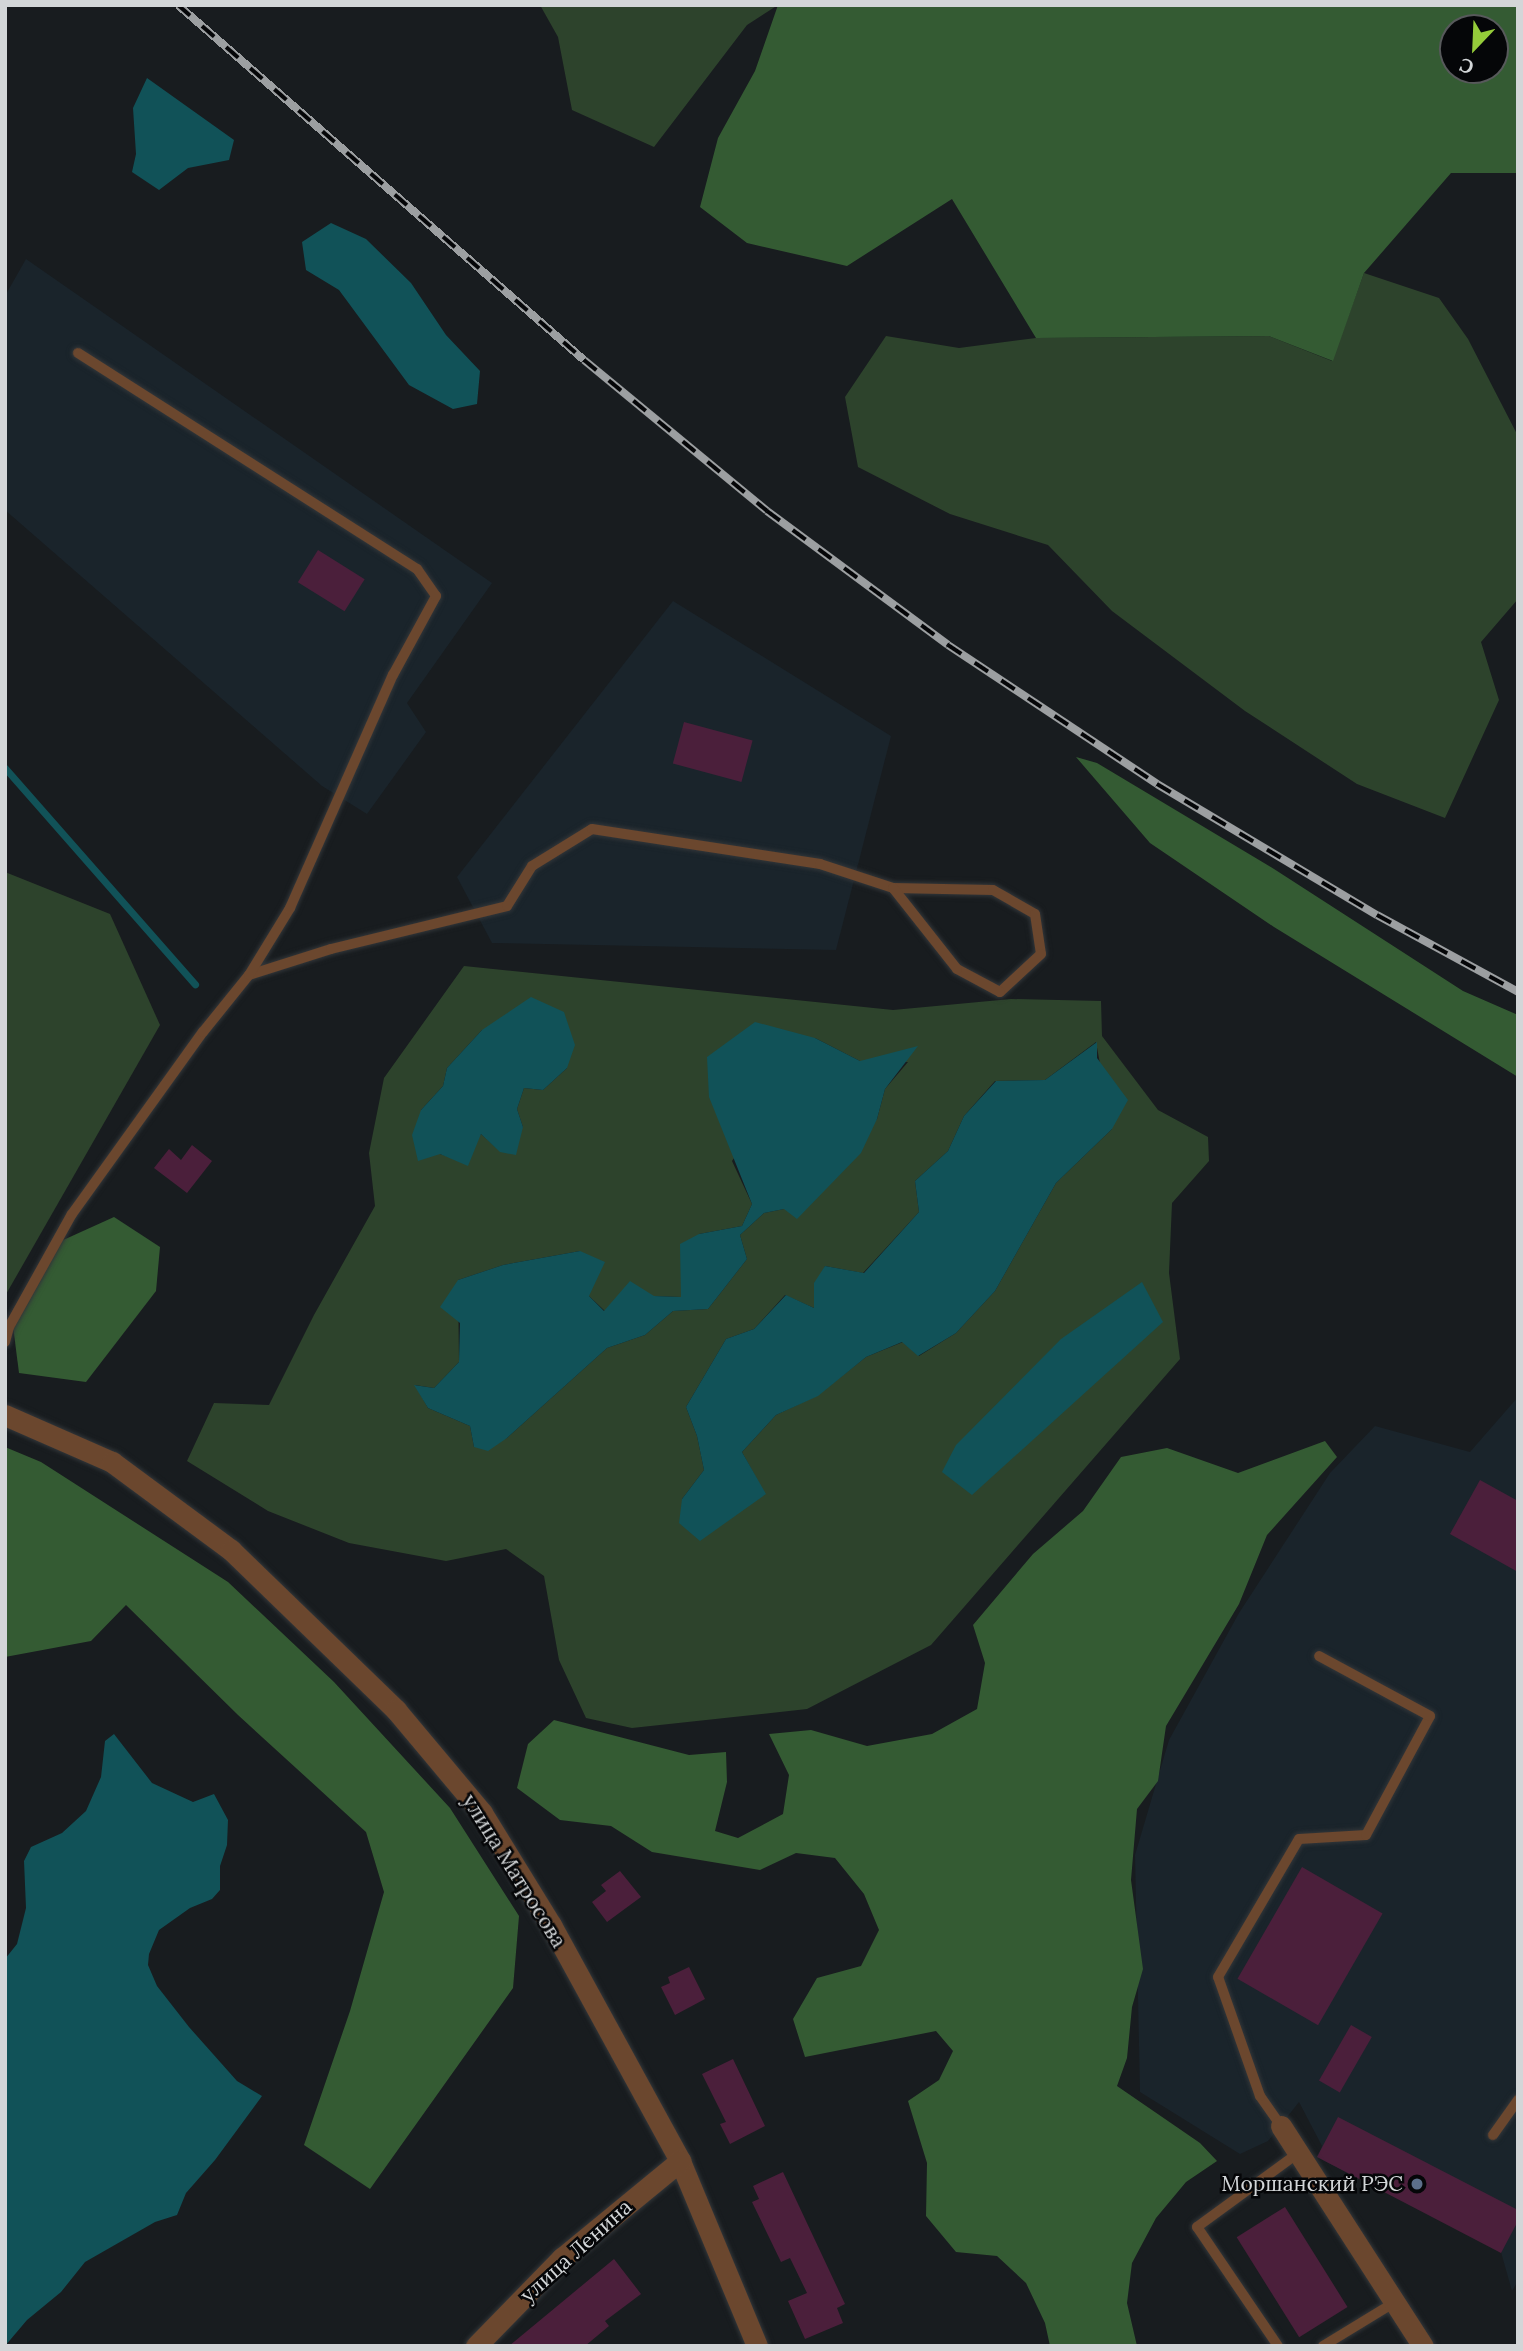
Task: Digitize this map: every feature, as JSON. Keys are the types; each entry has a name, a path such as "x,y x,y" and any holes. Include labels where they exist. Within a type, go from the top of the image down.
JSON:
{"street":[{"name":"улица Матросова","path":"5,1415 112,1462 231,1550 396,1710 482,1813 551,1925 680,2161 757,2346"},
{"path":"1281,2126 1423,2346"},
{"name":"улица Ленина","path":"476,2346 562,2258 680,2161"}],"lane":[{"path":"5,1342 9,1327 72,1214 203,1032 249,975 290,908 393,675 436,596 417,569 78,352"},
{"path":"249,975 331,949 507,906 532,866 592,829 820,864 892,888 993,890 1035,914 1041,954 1000,992 957,969 892,888"},
{"path":"1281,2126 1260,2096 1218,1977 1299,1839 1366,1835 1430,1716 1319,1656"},
{"path":"1493,2135 1518,2099"},
{"path":"1278,2346 1197,2227 1298,2153"},
{"path":"1323,2346 1395,2302"}],"shaded area":[{"path":"26,259 492,583 407,703 426,732 367,814 322,786 5,510 5,296"},
{"path":"673,601 891,736 836,950 492,943 457,877"},
{"path":"1518,1397 1518,2281 1512,2291 1501,2252 1317,2157 1322,2146 1299,2102 1268,2141 1240,2154 1140,2092 1135,1855 1169,1740 1239,1613 1330,1473 1375,1426 1470,1452"}],"green space":[{"path":"540,5 778,5 747,25 654,147 572,110 558,37"},
{"path":"778,5 1518,5 1518,173 1451,173 1364,273 1333,361 1269,336 1036,338 952,199 847,266 747,243 700,207 718,138 755,71"},
{"path":"1364,273 1439,298 1468,339 1518,436 1518,599 1481,642 1499,700 1445,818 1357,784 1245,711 1112,611 1048,545 950,514 858,467 845,397 886,336 959,348 1036,338 1269,336 1332,361"},
{"path":"1076,757 1097,763 1274,869 1463,991 1518,1015 1518,1077 1274,927 1150,843"},
{"path":"5,872 110,914 160,1025 5,1296"},
{"path":"464,966 893,1010 1011,999 1101,1001 1102,1036 1158,1110 1208,1137 1209,1161 1172,1203 1169,1273 1180,1359 931,1645 807,1709 632,1728 586,1718 559,1660 544,1576 506,1549 446,1561 349,1543 268,1511 187,1461 214,1403 269,1405 314,1315 375,1206 369,1153 384,1078","holes":["482,1030 567,1068 543,1090 524,1088 517,1109 523,1127 500,1151 481,1134 461,1161 440,1154 421,1110 443,1086 447,1068","815,1038 860,1061 908,1062 885,1089 877,1119 784,1209 764,1213 740,1235 747,1259 708,1309 673,1311 645,1335 607,1348 507,1438 474,1447 470,1426 428,1408 415,1385 434,1388 459,1362 458,1280 503,1265 580,1251 589,1296 605,1311 654,1296 681,1297 699,1234 742,1226 752,1204 732,1161","1096,1042 1112,1129 1056,1183 995,1291 956,1333 919,1356 903,1342 866,1357 818,1395 776,1415 742,1452 765,1494 682,1499 704,1470 697,1436 686,1407 726,1339 754,1329 785,1295 814,1308 825,1266 863,1273 919,1212 915,1181 948,1151 964,1116 995,1081 1045,1080"]},
{"path":"114,1217 160,1247 156,1291 86,1382 19,1373 13,1326 61,1241"},
{"path":"1325,1441 1337,1457 1267,1535 1239,1604 1166,1726 1158,1781 1137,1809 1131,1880 1143,1969 1132,2007 1127,2058 1117,2086 1200,2143 1217,2161 1186,2182 1156,2218 1132,2263 1127,2303 1137,2346 1050,2346 1045,2323 1026,2283 997,2256 956,2252 926,2216 927,2163 908,2101 939,2080 953,2051 936,2031 805,2057 793,2019 817,1978 861,1966 879,1930 864,1894 835,1858 796,1853 760,1870 652,1852 611,1826 560,1820 517,1788 528,1744 554,1720 689,1755 726,1752 727,1782 715,1831 738,1838 783,1814 789,1775 769,1734 811,1730 867,1746 932,1734 977,1709 985,1663 973,1625 1033,1554 1083,1511 1121,1457 1167,1448 1238,1473"},
{"path":"5,1447 41,1462 228,1582 334,1682 450,1808 519,1916 513,1988 370,2189 304,2145 350,2011 384,1892 366,1832 238,1715 126,1605 91,1641 5,1657"}],"water":[{"path":"147,78 234,140 229,160 188,168 159,190 132,172 136,154 133,108"},
{"path":"331,223 366,239 411,283 446,335 480,371 477,404 453,409 409,385 339,290 306,270 302,242"},
{"path":"531,997 564,1012 575,1045 567,1068 543,1090 524,1088 517,1109 523,1127 516,1155 500,1152 481,1134 468,1166 440,1154 418,1161 412,1135 421,1110 443,1086 447,1068 482,1030"},
{"path":"755,1022 815,1038 860,1061 918,1046 885,1089 877,1119 861,1153 797,1219 784,1209 764,1213 740,1235 747,1259 708,1309 673,1311 645,1335 607,1348 507,1438 488,1451 474,1447 470,1426 428,1408 414,1385 434,1388 459,1362 460,1323 440,1307 458,1280 503,1265 580,1251 605,1262 589,1296 604,1311 630,1281 654,1296 681,1297 680,1244 699,1234 742,1226 752,1204 709,1097 707,1057"},
{"path":"1097,1042 1097,1058 1128,1100 1112,1129 1056,1183 995,1291 956,1333 918,1356 902,1342 866,1357 818,1396 776,1415 742,1452 766,1494 700,1541 679,1523 682,1499 704,1470 697,1436 686,1407 726,1339 754,1329 786,1295 814,1308 814,1283 825,1266 864,1273 919,1212 915,1181 948,1151 964,1116 996,1081 1045,1080"},
{"path":"1142,1282 1163,1322 972,1495 942,1472 956,1445 1061,1339"},
{"path":"114,1734 152,1783 193,1802 214,1794 228,1820 227,1845 220,1866 220,1890 212,1899 190,1908 159,1930 149,1954 148,1965 157,1986 189,2027 237,2081 262,2096 215,2160 186,2193 177,2215 155,2222 85,2262 61,2292 27,2320 5,2346 5,1959 17,1944 26,1908 24,1861 31,1847 62,1833 86,1811 101,1777 105,1741"}],"building":[{"path":"318,550 365,579 345,611 298,582"},
{"path":"684,722 753,740 741,782 673,764"},
{"path":"192,1145 212,1161 187,1193 154,1168 169,1149 181,1160"},
{"path":"1480,1480 1518,1501 1518,1572 1450,1534"},
{"path":"1302,1867 1383,1914 1318,2025 1238,1979"},
{"path":"620,1871 641,1897 607,1922 592,1902 606,1891 601,1885"},
{"path":"689,1967 705,1999 675,2015 661,1987 670,1983 668,1977"},
{"path":"1351,2025 1372,2037 1340,2092 1319,2080"},
{"path":"733,2059 765,2126 730,2144 720,2124 726,2122 702,2074"},
{"name":"Моршанский РЭС","path":"1338,2117 1518,2210 1518,2221 1501,2253 1317,2157"},
{"path":"783,2172 845,2304 837,2308 843,2323 805,2339 788,2301 807,2293 790,2258 781,2262 752,2202 759,2199 753,2186"},
{"path":"1285,2207 1348,2307 1299,2337 1237,2237"},
{"path":"614,2259 641,2294 605,2321 609,2326 585,2346 509,2346"}],"waterway":[{"path":"5,768 195,984"}],"railway":[{"path":"178,5 584,360 767,511 948,645 1157,784 1377,915 1518,992"}],"place":[{"name":"Моршанский РЭС","path":"1417,2184"}]}
